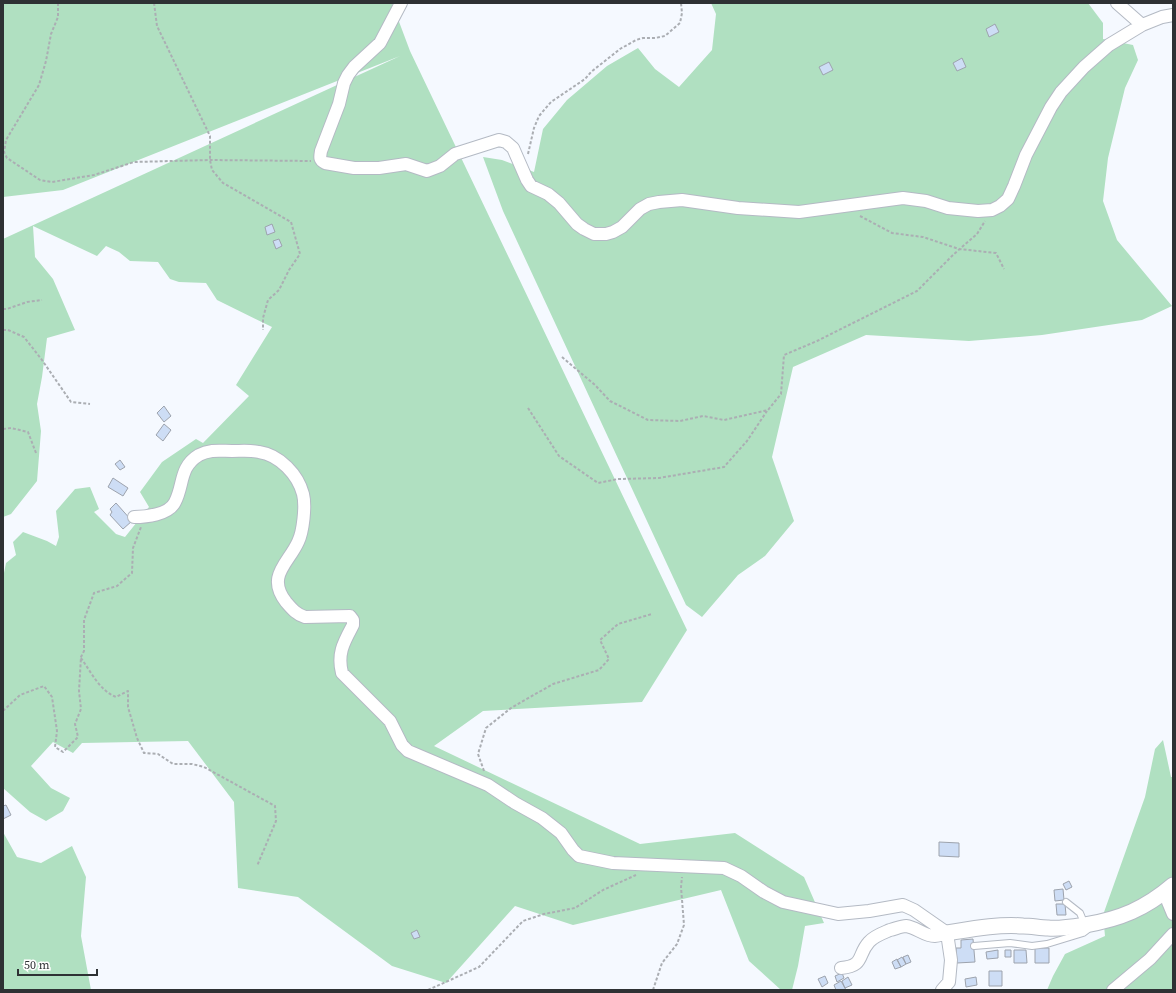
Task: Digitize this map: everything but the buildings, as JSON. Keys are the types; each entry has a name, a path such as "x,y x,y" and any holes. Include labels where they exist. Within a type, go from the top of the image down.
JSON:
{"street":[{"path":"401,3 380,43 354,67 348,75 344,83 339,104 321,150 320,157 322,161 325,163 354,168 379,168 406,164 426,171 440,166 455,154 499,140 506,142 513,148 526,180 531,186 548,194 559,203 577,224 594,234 606,234 613,232 622,227 640,209 649,204 682,200 789,213 903,198 926,201 948,208 978,211 992,210 1000,206 1008,199 1026,155 1051,107 1061,92 1084,67 1109,45 1142,25 1162,17 1173,15"},
{"path":"1117,3 1142,25"},
{"path":"140,517 162,512 175,503 184,471 190,462 200,455 211,451 258,451 279,461 296,476 304,498 302,529 298,542 285,562 279,575 279,584 282,597 298,614 305,616 350,616 353,620 353,625 341,652 339,662 342,672 390,721 402,744 408,751 488,785 542,818 561,832 579,856 613,863 724,868 741,876 764,892 783,902 838,914 869,911 903,905 914,910 947,933 951,960 949,982 942,990"},
{"path":"841,968 854,965 859,961 868,942 879,935 905,926 927,935 936,936 988,927 1023,926 1048,928 1090,924 1108,921 1140,909 1172,887"},
{"path":"1172,887 1168,902 1173,914"},
{"path":"1113,990 1150,958 1173,934"}],"lane":[{"path":"974,946 1010,944 1032,946 1047,944 1083,932 1090,928 1090,924 1080,913 1066,902"}],"path":[{"path":"58,3 58,17 51,34 46,61 38,85 6,140 4,152 7,158 40,180 52,182 94,175 134,162 210,160 322,161"},
{"path":"154,3 157,26 210,136 210,160 212,170 223,183 292,222 300,254 289,270 279,290 268,300 263,318 263,330"},
{"path":"522,170 531,145 534,128 539,116 550,102 585,79 591,72 620,49 643,38 665,36 680,23 682,13 681,3"},
{"path":"844,206 892,233 923,237 960,249 996,254 1004,269"},
{"path":"528,408 559,456 598,483 618,479 659,478 724,467 747,441 781,394 784,355 817,341 917,291 977,234 992,210"},
{"path":"3,308 7,309 27,302 42,300"},
{"path":"3,330 8,330 24,337 71,402 90,404"},
{"path":"562,357 595,385 610,401 648,420 680,422 703,416 724,420 768,410"},
{"path":"3,429 11,428 28,432 36,453"},
{"path":"3,710 20,695 44,686 52,697 57,731 54,747 63,752 78,737 75,724 80,709 79,691 81,657 84,651 84,620 94,593 117,586 132,573 133,548 140,517"},
{"path":"488,785 478,754 486,728 511,708 553,684 599,670 609,659 600,640 618,624 652,614"},
{"path":"81,657 94,678 108,694 116,697 128,691 128,707 137,738 144,753 158,754 173,764 192,764 204,767 275,806 276,821 257,866"},
{"path":"653,990 662,963 677,944 684,924 681,887 684,866"},
{"path":"428,990 479,967 523,921 544,914 575,908 603,890 639,874"}],"green space":[{"path":"3,3 392,3 410,51 687,630 642,702 483,711 434,746 640,844 735,833 804,877 824,923 805,926 792,990 781,990 749,961 721,890 573,925 515,906 446,983 392,966 298,897 238,888 234,802 188,741 82,743 73,753 53,742 31,766 51,788 70,798 63,811 46,821 30,812 3,788 3,573 6,563 16,555 13,542 23,532 56,546 59,537 56,511 75,489 90,487 99,509 94,512 116,534 125,537 149,507 140,492 162,462 196,439 203,443 249,396 236,385 272,327 217,300 206,283 179,282 170,279 158,262 130,261 119,252 106,246 97,256 33,226 35,257 53,279 75,330 47,338 37,404 41,431 37,481 11,514 3,517 3,239 400,56 63,190 3,197"},
{"path":"711,3 1088,3 1103,23 1103,39 1133,45 1138,60 1125,88 1108,158 1103,201 1117,240 1172,306 1142,320 1042,335 969,341 866,335 793,367 772,457 794,521 765,556 738,575 702,617 686,605 503,211 483,157 502,160 534,172 543,129 567,100 607,66 638,48 655,69 679,87 712,50 716,14"},
{"path":"1163,740 1171,777 1173,777 1173,990 1047,990 1065,954 1105,936 1103,915 1145,797 1155,749"},
{"path":"3,832 17,857 41,863 72,846 86,877 81,936 91,990 3,990"}]}
